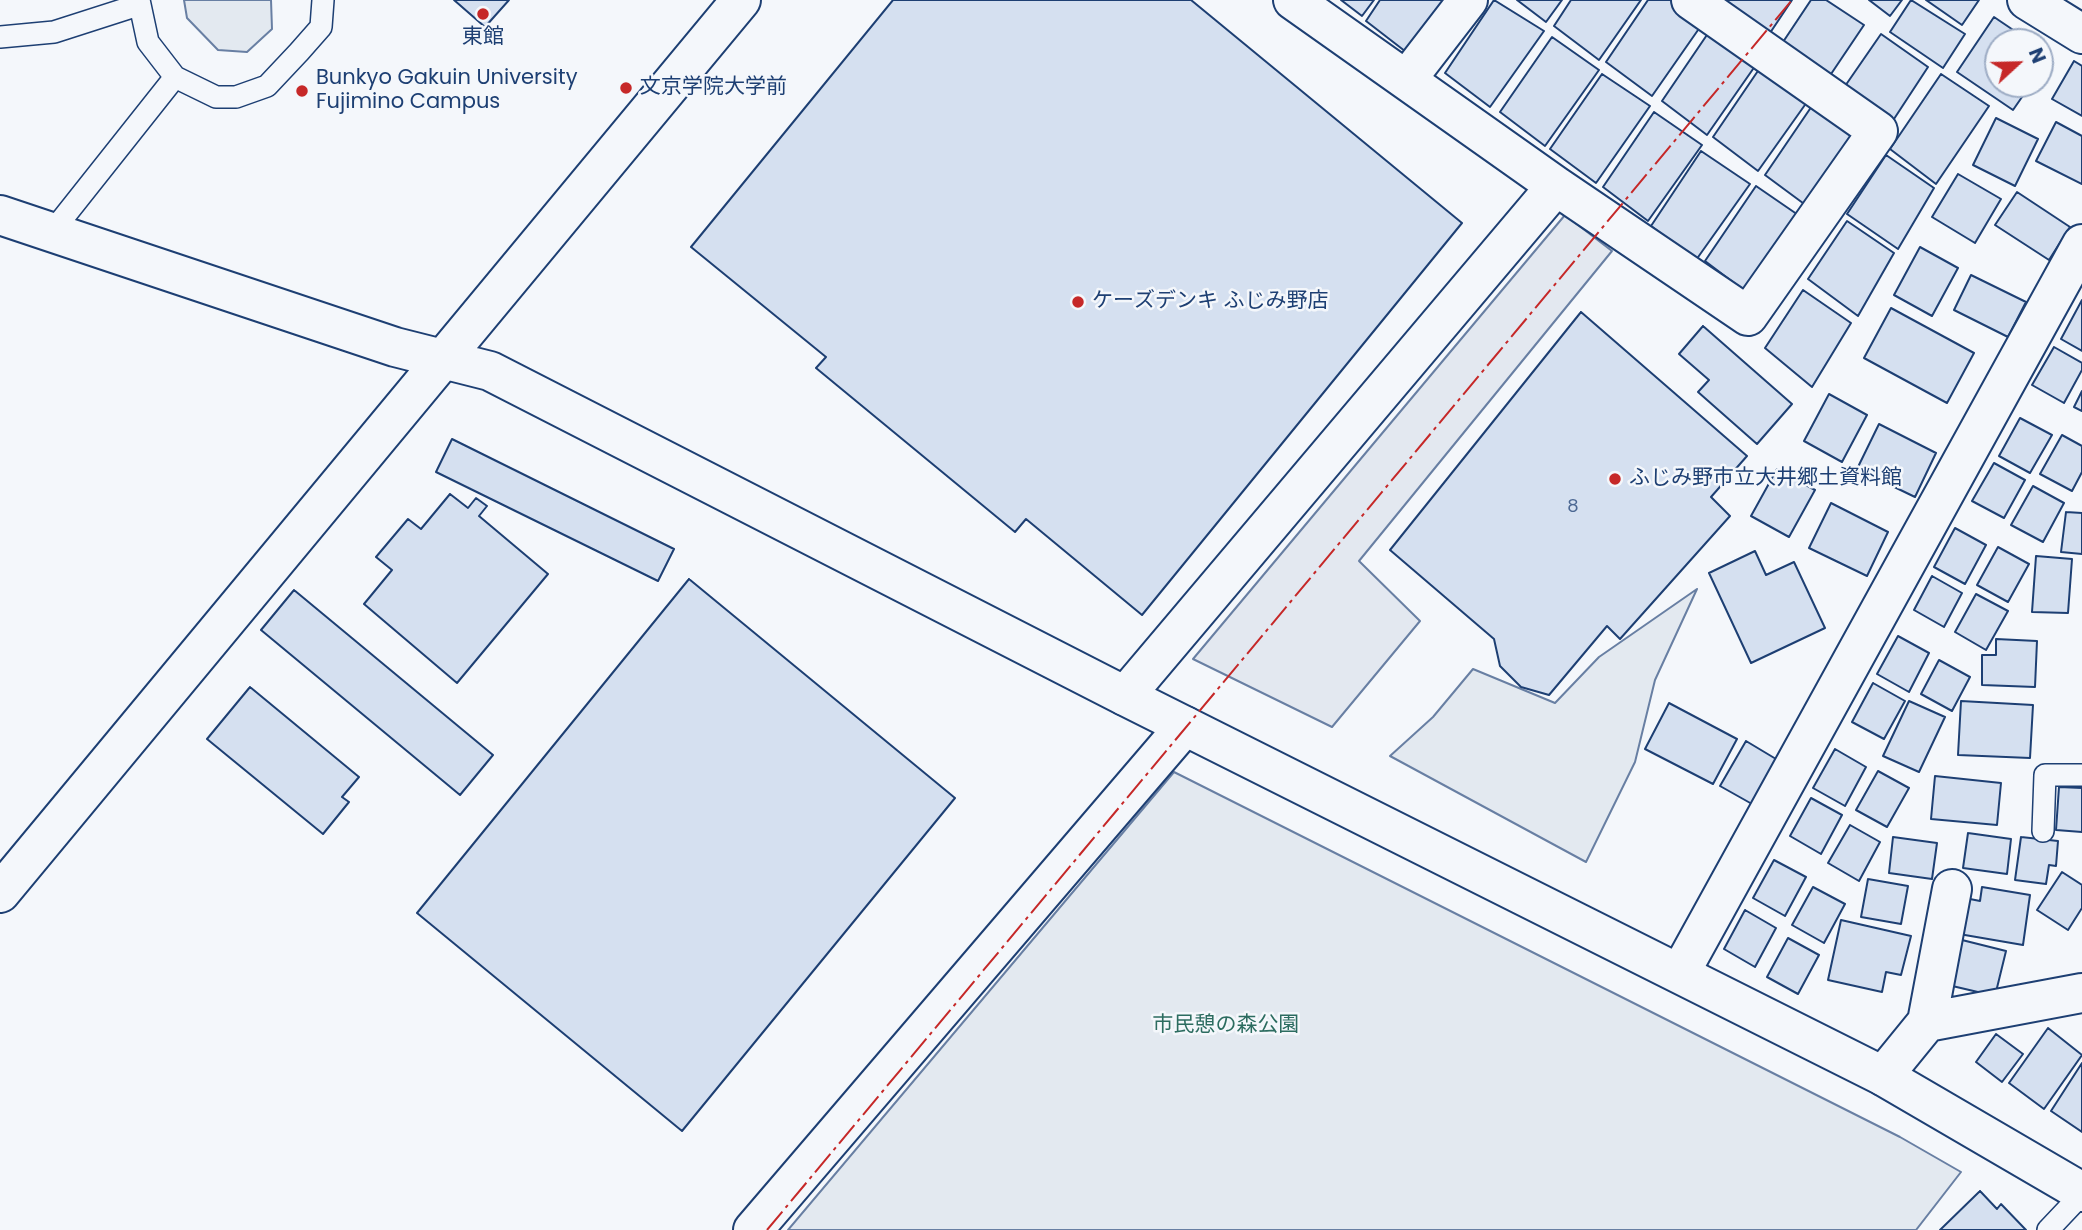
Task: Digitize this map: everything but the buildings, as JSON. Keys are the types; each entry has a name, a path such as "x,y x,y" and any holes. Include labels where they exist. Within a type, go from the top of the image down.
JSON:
{"street":[{"path":"0,893 446,359 741,0"},
{"path":"1293,0 1556,186 1748,316 1878,131 1691,0"},
{"path":"1407,79 1468,0"},
{"path":"2027,0 2082,34"},
{"path":"1125,696 1556,186"},
{"path":"0,215 395,347 490,371 1125,696 1883,1076 2082,1193"},
{"path":"1680,973 2082,244"},
{"path":"753,1230 1185,726"},
{"path":"1883,1076 1927,1022 1952,889"},
{"path":"1927,1022 2082,993"}],"lane":[{"path":"0,37 54,32 139,3 148,42 175,77 216,96 236,97 267,86 321,27 323,0"},
{"path":"52,232 175,77"},
{"path":"2043,831 2045,775 2082,775"},
{"path":"2048,1230 2082,1193"}],"green space":[{"path":"184,0 271,0 272,29 247,52 218,50 187,18"},
{"path":"1697,589 1655,680 1635,762 1586,862 1390,756 1433,717 1473,669 1555,703 1599,657"},
{"name":"市民憩の森公園","path":"1174,772 1900,1137 1961,1172 1916,1230 788,1230"}],"shaded area":[{"path":"1565,215 1612,251 1359,561 1420,621 1332,727 1193,659"}],"power":[{"path":"767,1230 1792,0"}],"place":[{"name":"東館","path":"483,14"},
{"name":"文京学院大学前","path":"626,88"},
{"name":"Bunkyo Gakuin University Fujimino Campus","path":"302,91"},
{"name":"ケーズデンキ ふじみ野店","path":"1078,302"},
{"name":"ふじみ野市立大井郷土資料館","path":"1615,479"}]}
